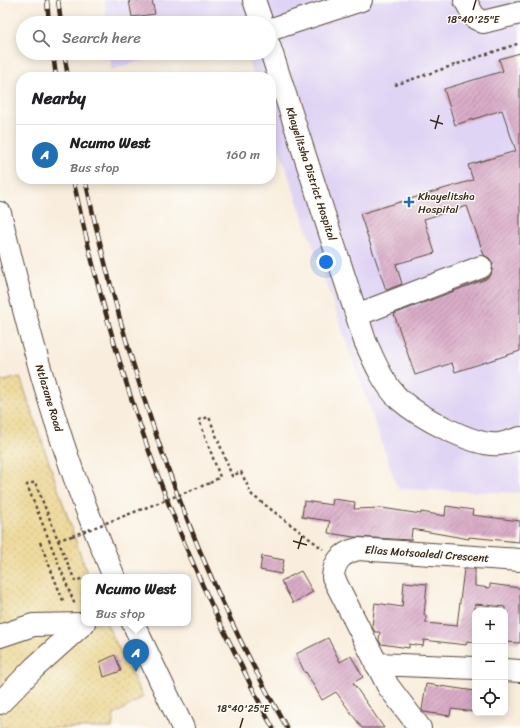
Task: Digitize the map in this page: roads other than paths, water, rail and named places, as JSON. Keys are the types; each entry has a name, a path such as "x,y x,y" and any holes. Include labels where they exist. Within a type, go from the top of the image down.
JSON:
{"street":[{"path":"254,0 260,16"},
{"path":"276,27 325,6 361,0"},
{"path":"465,0 475,18 483,22 520,13"},
{"name":"Khayelitsha District Hospital","path":"274,60 357,315 379,372 399,398 432,421 464,436 498,444 520,438"},
{"name":"Ntlazane Road","path":"0,213 15,277 43,382 73,474 113,574"},
{"path":"357,315 481,267"},
{"name":"Elias Motsoaledi Crescent","path":"376,664 333,577 334,568 338,560 346,553 358,549 520,560"},
{"path":"0,636 33,626 79,618"},
{"path":"0,703 79,618"},
{"path":"134,626 183,728"},
{"path":"376,664 472,668"},
{"path":"376,664 388,686 420,728"},
{"path":"508,670 520,671"}],"railway":[{"path":"47,0 48,16"},
{"path":"58,0 60,16"},
{"path":"54,60 55,72"},
{"path":"65,60 67,72"},
{"path":"74,184 103,304 140,427 162,487 212,605 273,728"},
{"path":"86,184 120,321 165,461 191,530 220,597 252,663 287,728"}],"place":[{"name":"Khayelitsha Hospital","path":"409,202"},
{"name":"Ncumo West","path":"136,672"}]}
